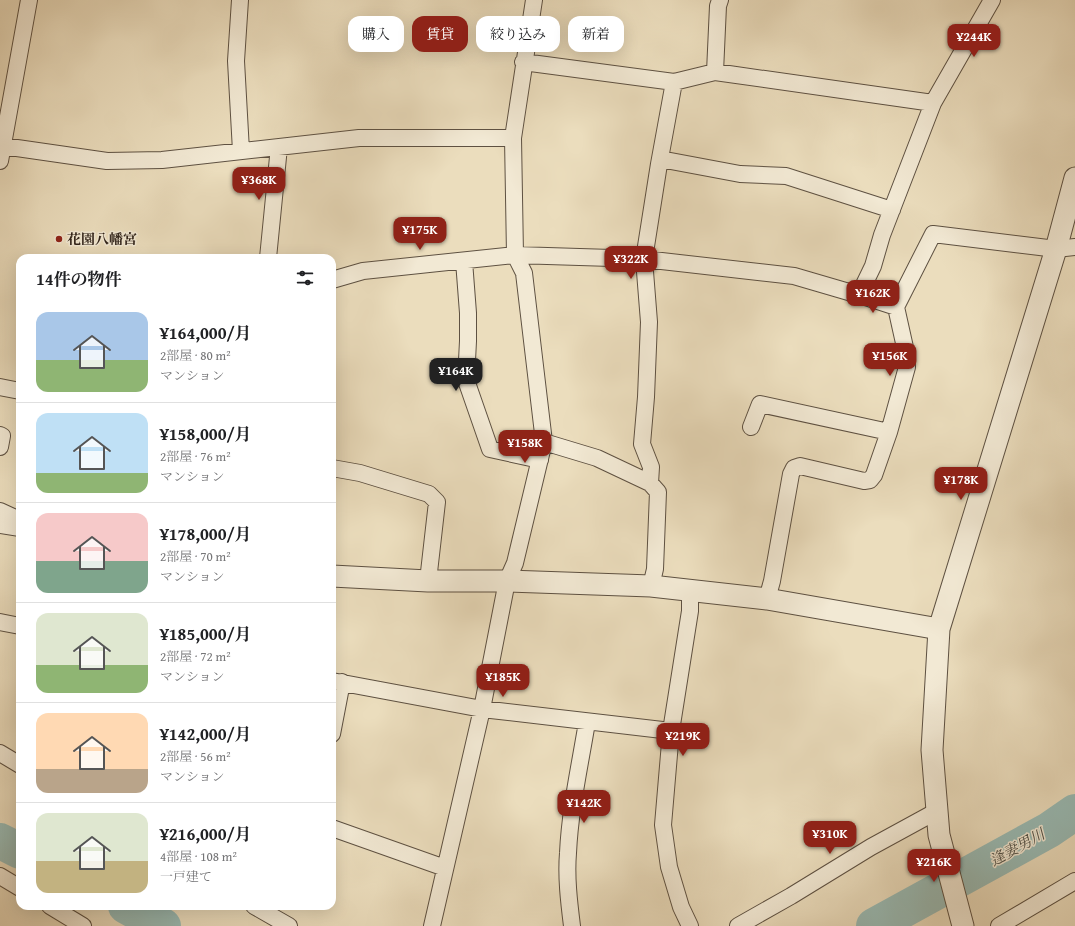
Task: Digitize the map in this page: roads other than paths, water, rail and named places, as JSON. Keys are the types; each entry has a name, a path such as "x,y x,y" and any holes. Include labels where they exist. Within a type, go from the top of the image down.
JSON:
{"street":[{"path":"29,0 2,153 107,161 162,160 360,138 513,138"},
{"path":"240,0 236,61 241,151"},
{"path":"432,926 482,709 507,581 514,563 544,442 524,273 515,255 513,138 523,62 534,0"},
{"path":"715,72 718,6 720,0"},
{"path":"859,295 873,266 892,210 933,103 992,0"},
{"path":"523,62 674,82 715,72 933,103"},
{"path":"650,483 651,468 642,444 649,322 644,260 674,82"},
{"path":"268,254 279,147"},
{"path":"660,159 740,174 786,176 892,210"},
{"path":"963,925 938,835 932,750 940,629 1065,248 1075,178"},
{"path":"767,599 772,581 791,474 794,468 800,466 864,481 870,480 874,475 889,432 907,367 906,352 896,306 932,234 1065,248"},
{"path":"336,279 363,271 515,255 644,260 794,276 896,306"},
{"path":"464,261 468,313 466,380 490,449 540,460"},
{"path":"0,387 16,390"},
{"path":"751,428 760,404 889,432"},
{"path":"0,435 2,436 0,447"},
{"path":"544,442 597,458 650,483 658,492 655,569 651,586"},
{"path":"336,469 360,473 429,494 436,502 428,581"},
{"path":"0,511 16,520"},
{"path":"0,524 16,527"},
{"path":"336,576 428,581 507,581 651,586 767,599 940,629"},
{"path":"690,590 690,611 671,731 663,825 669,867 681,907 690,926"},
{"path":"0,622 16,625"},
{"path":"336,692 337,682 482,709 671,731"},
{"path":"572,926 568,892 568,854 571,816 587,722"},
{"path":"0,753 16,763"},
{"path":"738,926 791,896 871,847 937,811"},
{"path":"336,829 445,868"},
{"path":"0,876 16,886"},
{"path":"999,926 1075,881"},
{"path":"57,910 83,926"},
{"path":"261,910 289,926"}],"waterway":[{"name":"逢妻男川","path":"874,926 1049,830 1075,812"},
{"name":"逢妻男川","path":"0,841 16,849"},
{"name":"逢妻男川","path":"133,910 163,926"}],"place":[{"name":"花園八幡宮","path":"59,239"}]}
